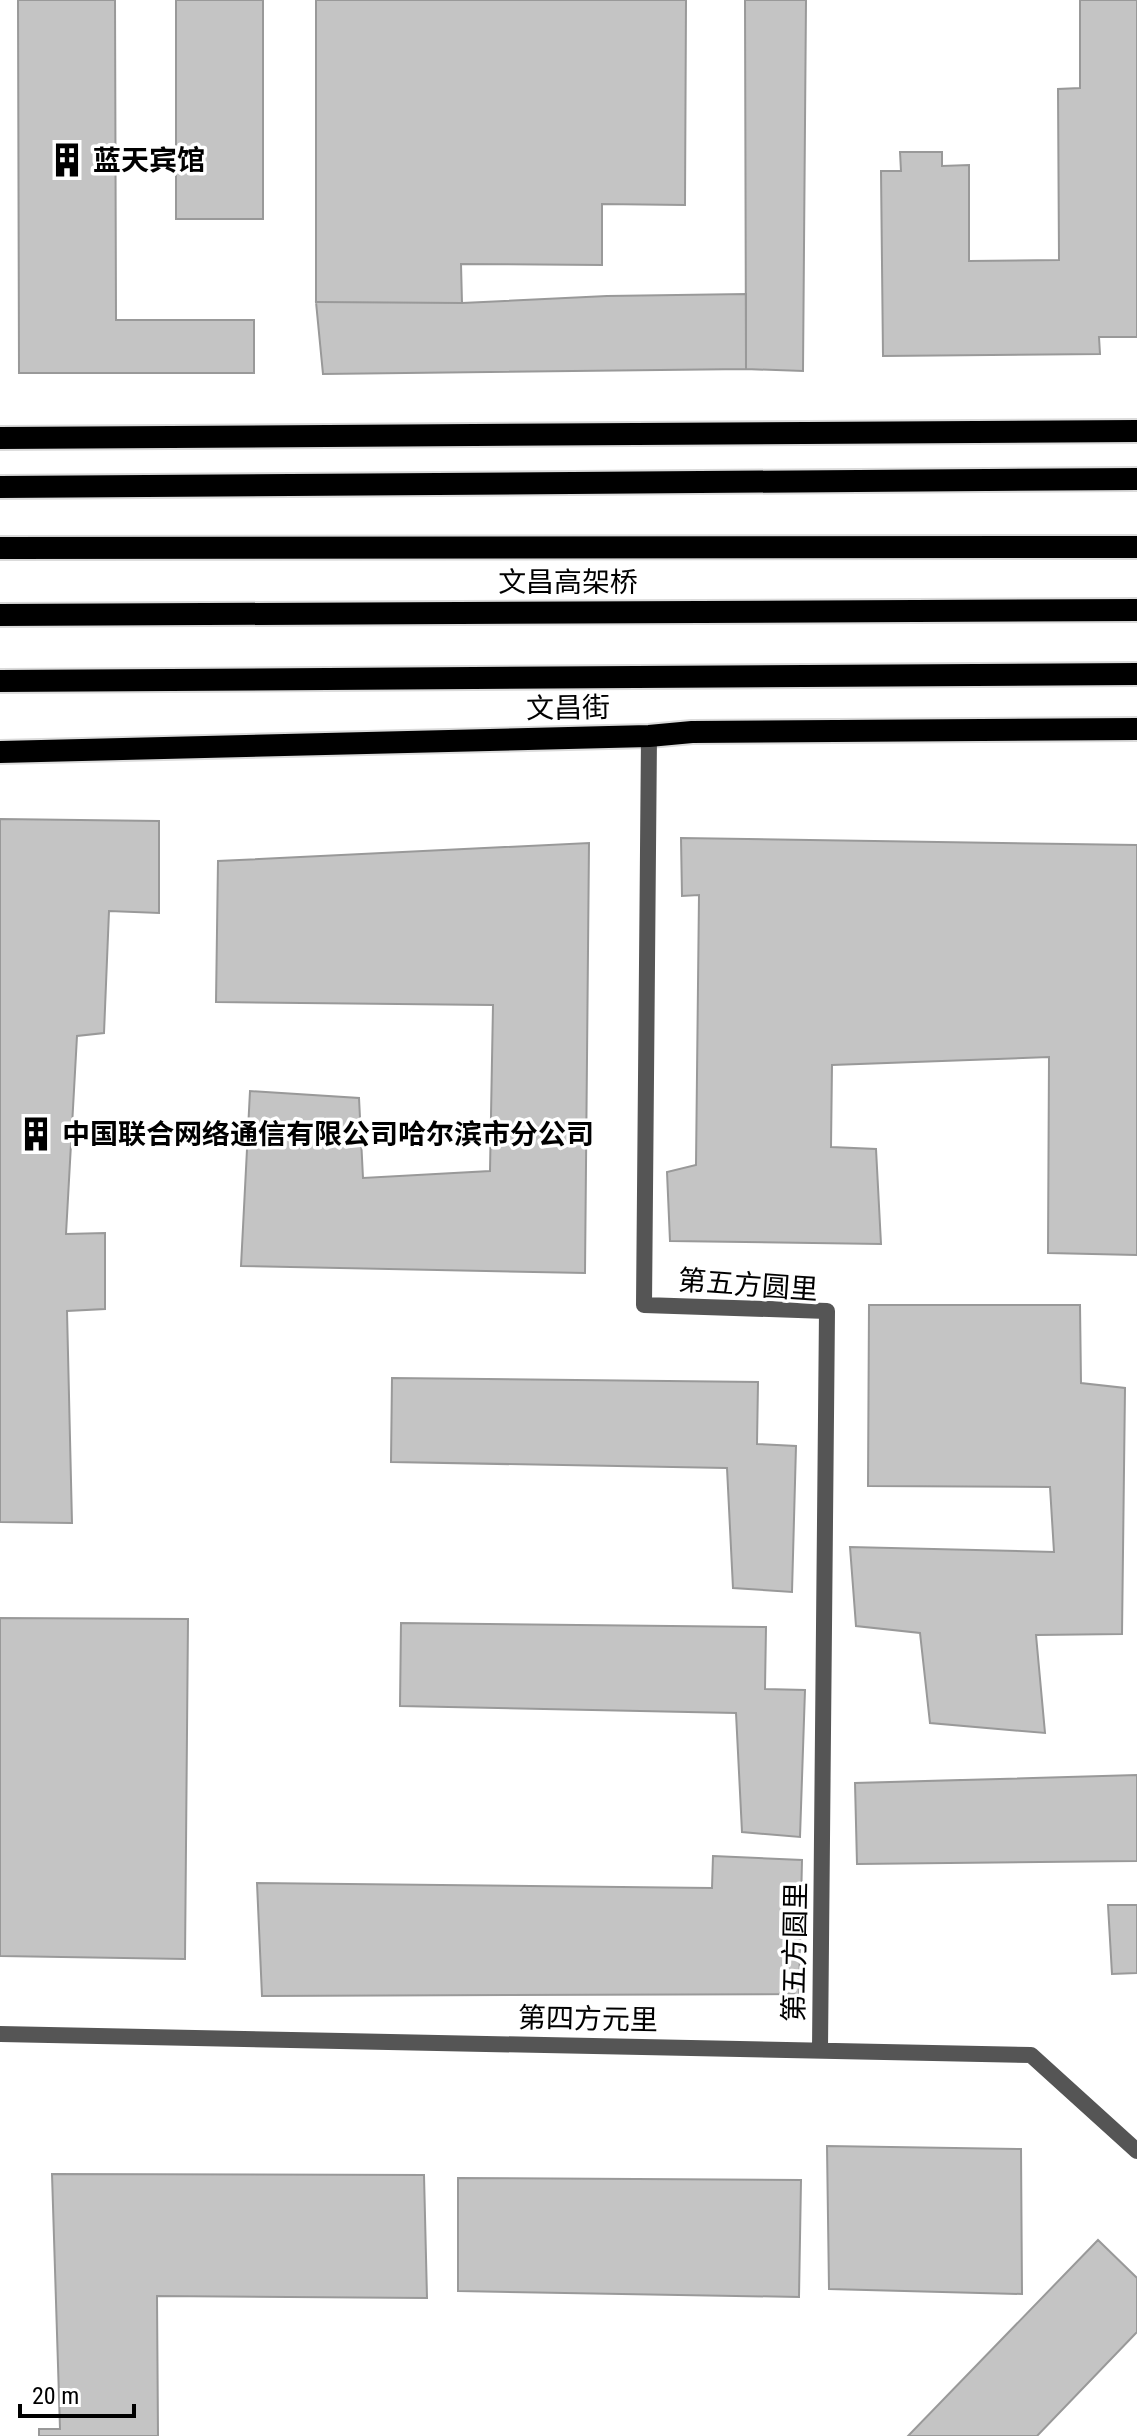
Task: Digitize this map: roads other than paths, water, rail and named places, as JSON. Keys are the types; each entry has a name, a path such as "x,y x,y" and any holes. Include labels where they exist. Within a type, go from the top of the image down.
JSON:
{"highway":[{"path":"0,438 1137,431"},
{"path":"0,487 1137,479"},
{"name":"文昌高架桥","path":"0,548 1137,547"},
{"name":"文昌高架桥","path":"0,615 1137,610"},
{"path":"0,681 1137,674"},
{"name":"文昌街","path":"0,752 649,736 692,732 1137,729"}],"street":[{"name":"第五方圆里","path":"649,736 644,1305 827,1311 820,2049"},
{"name":"第四方元里","path":"0,2034 1031,2055 1137,2151"}],"place":[{"name":"蓝天宾馆","path":"67,160"},
{"name":"中国联合网络通信有限公司哈尔滨市分公司","path":"36,1134"}]}
